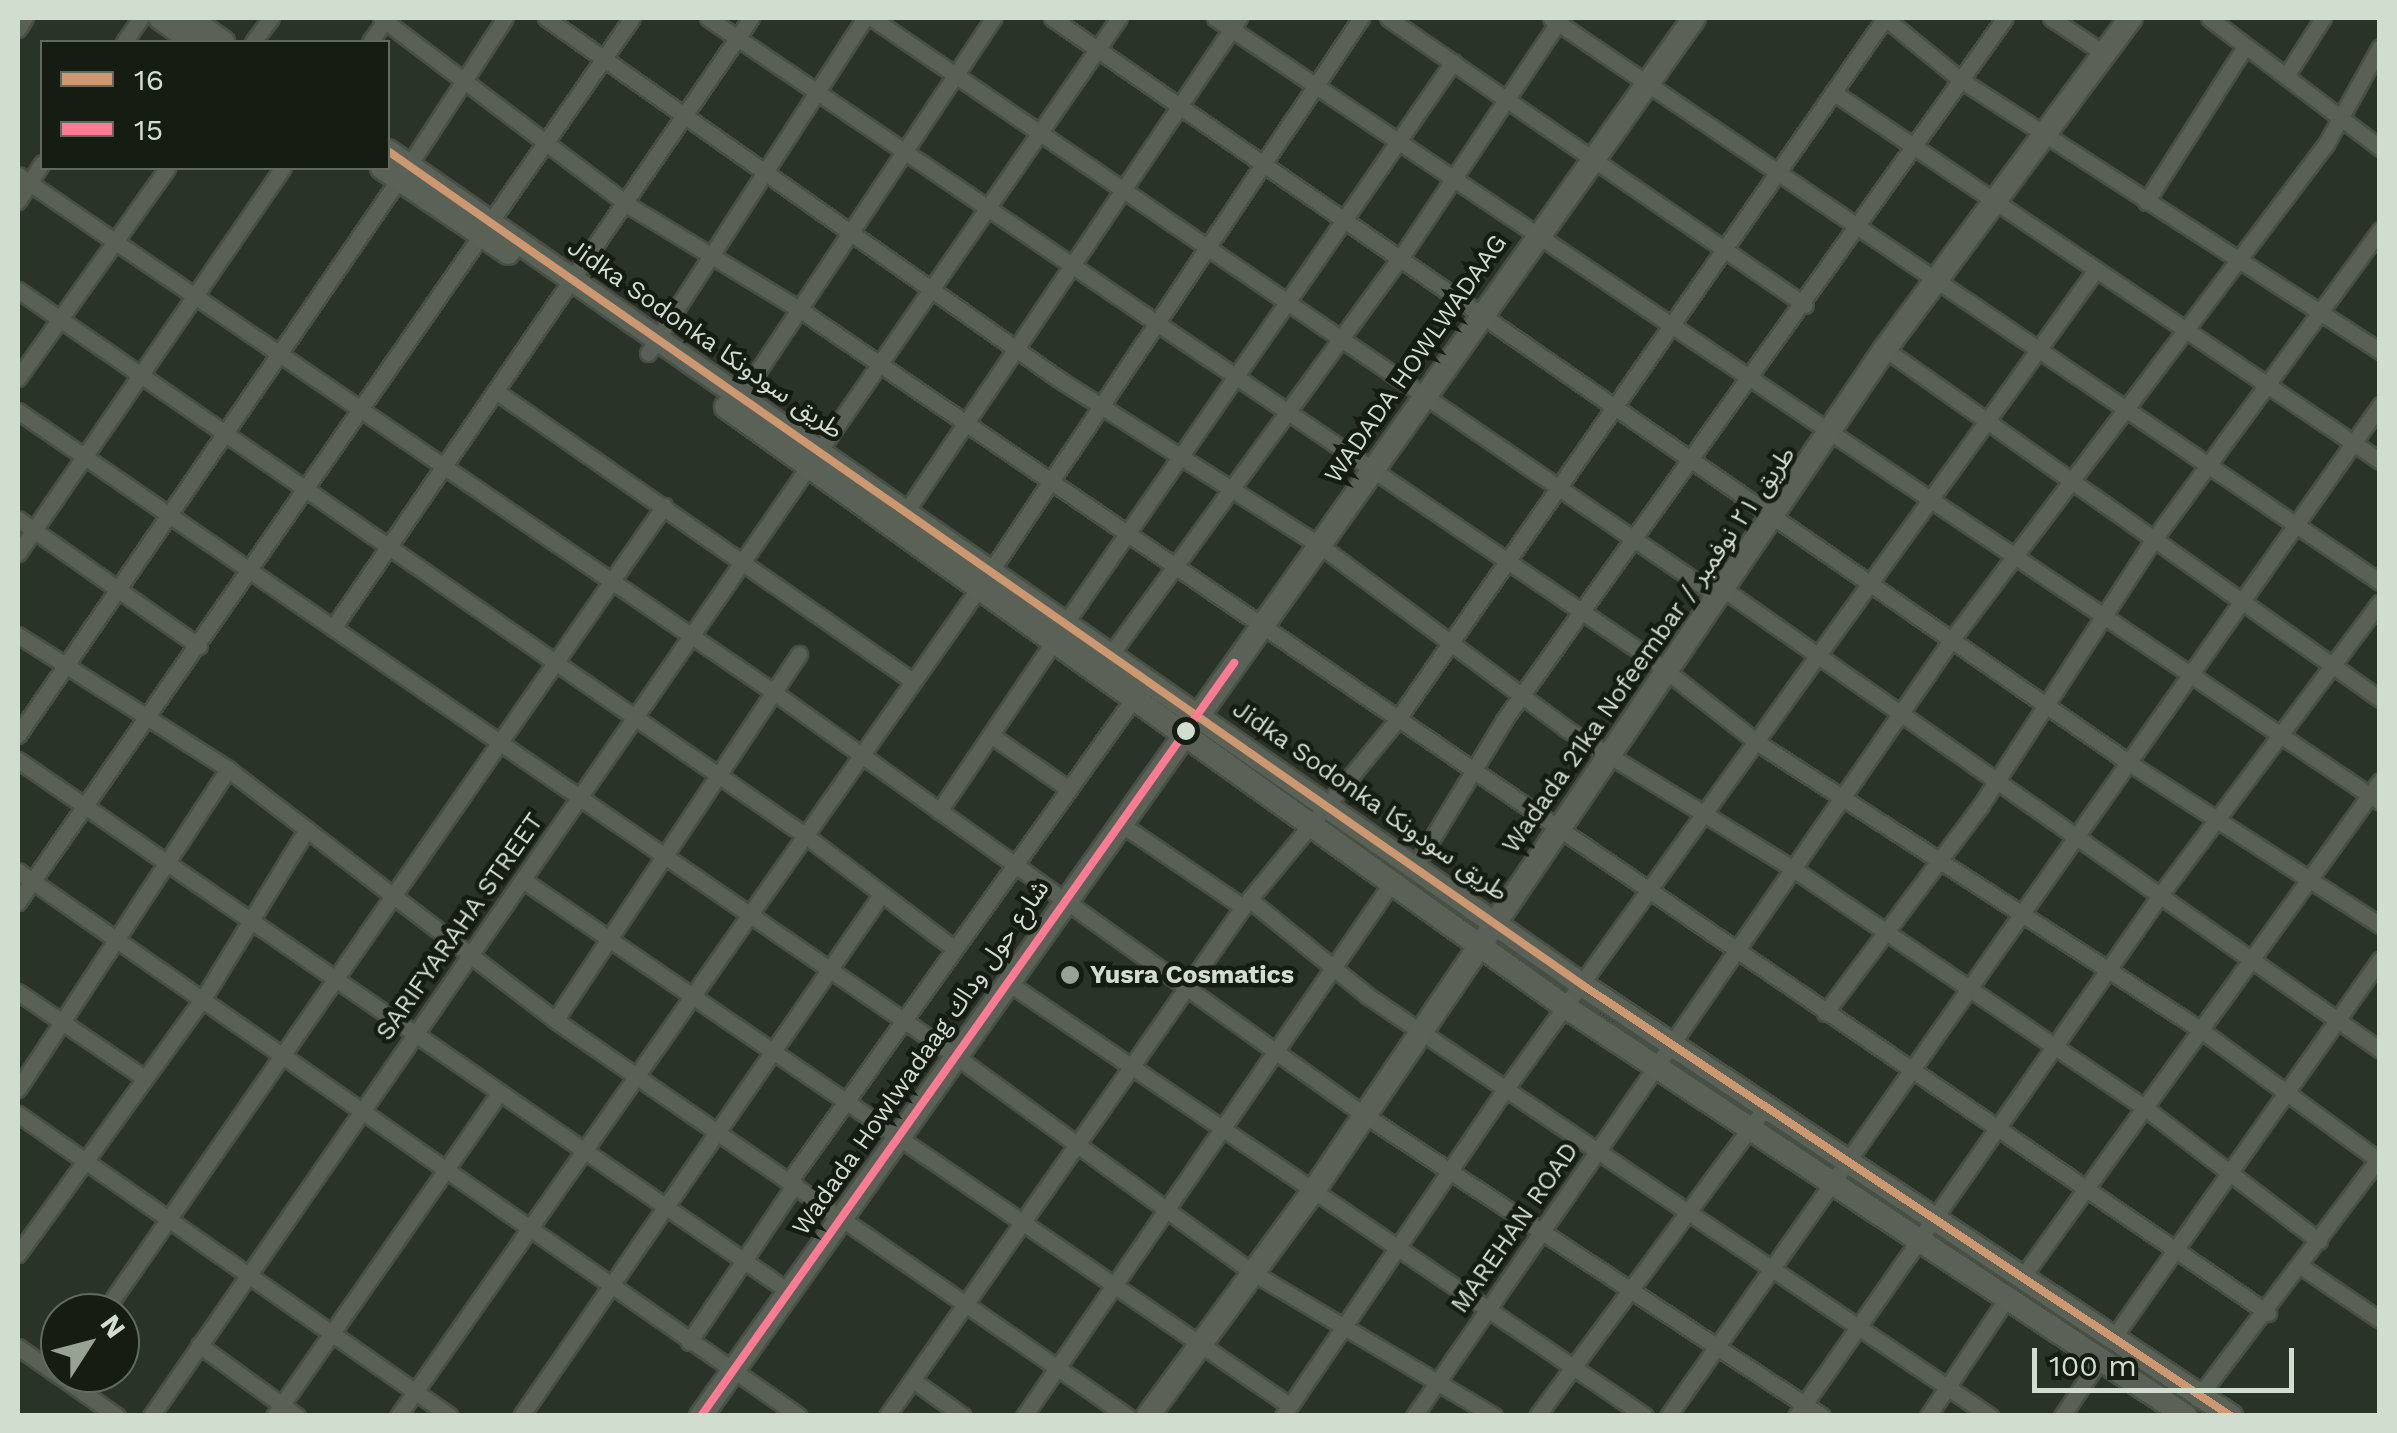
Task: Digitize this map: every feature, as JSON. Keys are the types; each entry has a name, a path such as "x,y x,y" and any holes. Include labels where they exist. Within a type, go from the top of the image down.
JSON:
{"main road":[{"path":"160,18 191,40"},
{"path":"189,18 221,40"},
{"name":"WADADA HOWLWADAAG","path":"1182,732 1372,473 1538,231 1651,82 1694,18"},
{"name":"Wadada 21ka Nofeembar / طريق ٢١ نوفمبر","path":"1148,1416 1202,1348 1312,1193 1492,922 1723,595 1885,349 2131,18"},
{"name":"Jidka Sodonka طريق سودونكا","path":"397,171 485,228 1060,631 1134,698 1567,1008 1832,1189 2186,1416"},
{"name":"Jidka Sodonka طريق سودونكا","path":"652,346 740,398 815,460 904,513 984,579"},
{"name":"Jidka Sodonka طريق سودونكا","path":"1060,631 1111,654 1198,712 1584,986 2231,1416"},
{"name":"Wadada Howlwadaag شارع حول وداك","path":"702,1416 1010,984 1182,732"}],"street":[{"path":"18,29 26,18"},
{"path":"125,40 141,18"},
{"path":"254,40 271,18"},
{"path":"371,40 385,18 467,76 543,146 628,205 713,252 796,307 1050,480 1170,570 1394,724 1473,769 1733,953 2003,1128 2086,1190 2268,1313"},
{"path":"18,736 62,664 505,18"},
{"path":"546,18 937,288 1100,407 1319,546 1447,642 1609,754 1705,818 1792,868 2145,1108 2319,1240"},
{"path":"18,902 255,570 632,18"},
{"path":"708,18 819,90 986,212 1291,412 1500,564 1668,670 1758,743 2198,1028 2378,1158 2268,1313 2186,1416"},
{"path":"335,625 628,205 751,18"},
{"path":"652,346 869,18 1124,182 1556,487 1817,654 2074,835 2164,891 2339,1014 2380,1050"},
{"path":"740,398 796,307 994,18"},
{"path":"1052,18 1343,222 1484,309 2131,764 2380,925"},
{"name":"SARIFYARAHA STREET","path":"151,1416 472,958 635,717 882,369 1119,18"},
{"path":"1215,18 1235,23 1315,89 1538,231 1926,503 2191,679 2376,793 2252,953 2023,1276"},
{"path":"398,1416 696,994 802,832 984,579 1100,407 1204,242 1315,89 1361,18"},
{"path":"1388,18 1806,304"},
{"path":"888,1416 1246,904 1332,806 1394,724 1500,564 1730,249 1777,172 1885,18 1962,80 2050,131 2236,262 2380,351"},
{"path":"1416,865 1473,769 1524,695 1860,227 1908,143 1962,80 2006,18"},
{"path":"2051,18 2106,54"},
{"path":"2208,18 2244,48 2340,113 2380,148"},
{"path":"2286,76 2323,18"},
{"path":"1111,654 1401,257 1557,19 1937,283 2130,405 2380,582"},
{"path":"904,513 1235,23"},
{"path":"2146,202 2244,48"},
{"name":"MAREHAN ROAD","path":"1414,1416 1544,1234 1654,1066 1952,639 2186,332 2340,113 2380,48"},
{"path":"939,811 1453,62"},
{"path":"1833,92 1995,199 2094,272 2380,461"},
{"path":"18,378 166,170"},
{"path":"18,554 282,170"},
{"path":"18,201 23,179 774,693 1186,988 1278,1047 1363,1114 1716,1347 1800,1409 1822,1416"},
{"path":"1825,1013 1882,931 1939,860 2154,539 2380,230"},
{"path":"524,880 608,932 1286,1410 1454,1172 1509,1084 1705,818 2036,346 2094,272"},
{"path":"18,290 309,488 717,777 802,832 952,947"},
{"path":"1885,349 2380,699"},
{"path":"497,392 910,680"},
{"path":"1668,1416 1832,1189 2074,835 2131,764 2241,599 2380,406"},
{"path":"18,410 170,508 746,914 900,1016 1254,1274 1439,1379 1494,1416"},
{"path":"118,1293 664,506"},
{"path":"18,519 199,646"},
{"path":"1800,1409 1937,1222 2164,891 2222,820 2328,664 2380,602"},
{"path":"18,635 228,768 555,1020 722,1131 1127,1416"},
{"path":"555,1020 608,932 799,654"},
{"path":"689,1342 745,1262 844,1097 1011,862 1134,698"},
{"path":"992,736 1066,787"},
{"path":"18,760 334,983 788,1292"},
{"path":"18,1089 228,768"},
{"path":"1121,824 1246,904 1328,965 1509,1084 1862,1328 1945,1390 1990,1416"},
{"path":"18,1254 80,1158 204,997 307,829"},
{"path":"18,870 117,934 362,1110 444,1175 800,1416"},
{"path":"1024,1416 1166,1208 1224,1131 1328,965 1392,881"},
{"path":"521,1416 664,1208 722,1131 770,1048 880,895"},
{"path":"2114,1338 2182,1252 2228,1168 2380,960"},
{"path":"1010,984 1134,1060 1224,1131 1312,1193 1403,1246 1646,1416"},
{"path":"18,992 143,1077"},
{"path":"278,1410 498,1095"},
{"path":"1537,1416 1625,1286 1744,1129 1766,1108"},
{"path":"18,1114 245,1277 450,1416"},
{"path":"2302,1267 2380,1320"},
{"path":"1928,1416 2005,1301"},
{"path":"199,1344 278,1410 297,1416"},
{"path":"18,1347 117,1416"},
{"path":"2062,1416 2099,1361"},
{"path":"914,1381 962,1416"}],"transit line":[{"name":"16","path":"390,152 1584,986 2231,1416"},
{"name":"15","path":"701,1416 1234,663"}],"place":[{"name":"Yusra Cosmatics","path":"1070,975"}]}
